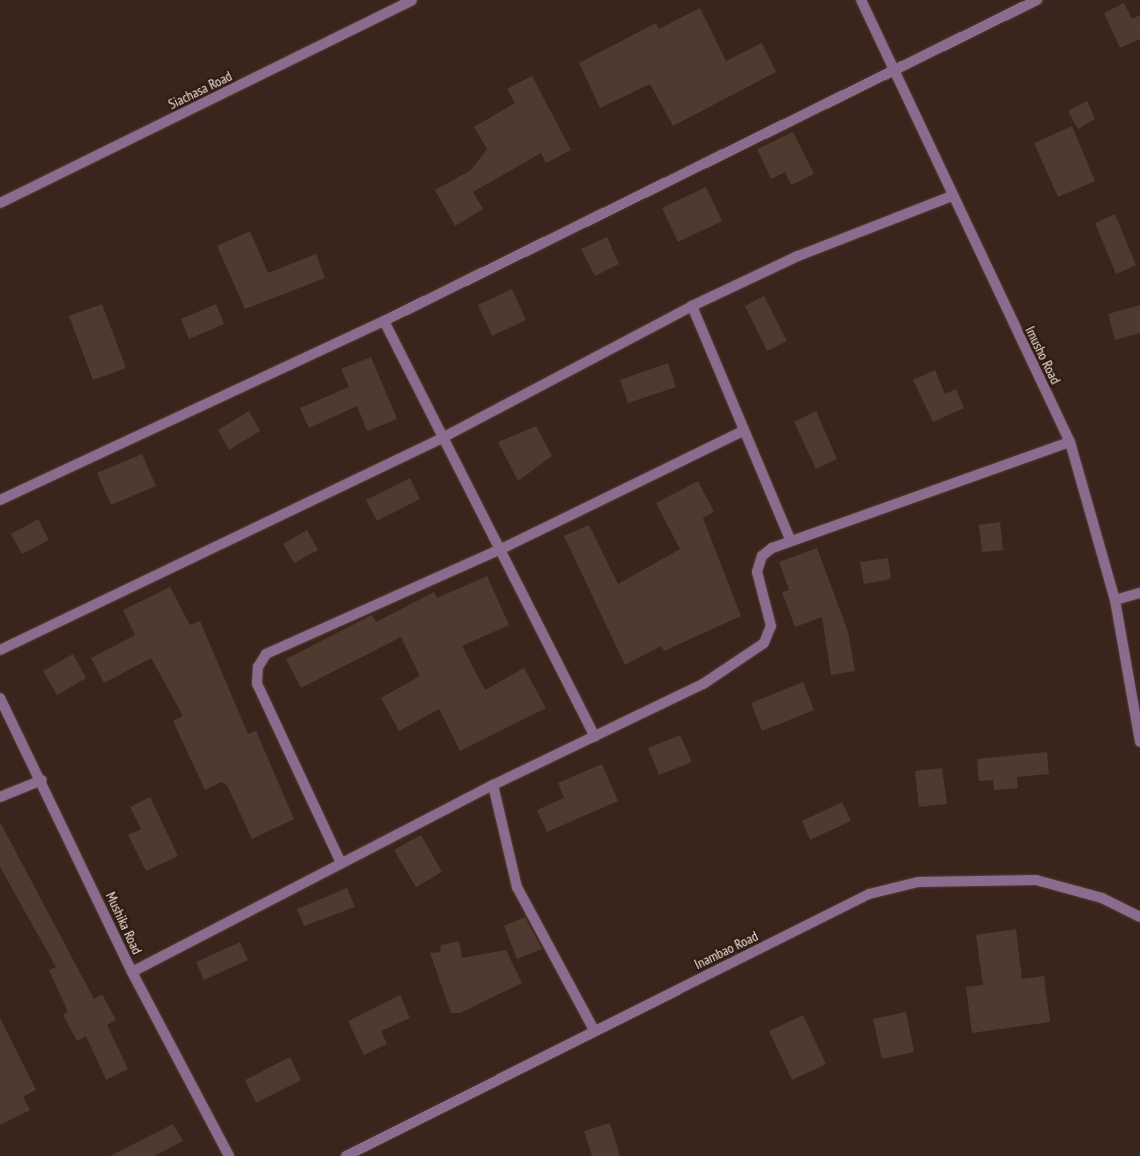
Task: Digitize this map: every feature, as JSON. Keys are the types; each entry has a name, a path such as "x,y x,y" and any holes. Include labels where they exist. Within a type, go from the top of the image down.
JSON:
{"street":[{"name":"Siachasa Road","path":"0,203 412,0"},
{"name":"Imusho Road","path":"861,0 952,196 1070,442 1115,600 1140,742"},
{"path":"0,500 384,321 892,68 1037,0"},
{"path":"0,650 442,438 692,306 798,256 952,196"},
{"path":"692,306 790,540"},
{"path":"384,321 595,737"},
{"path":"341,864 257,684 258,667 266,654 499,550 743,431"},
{"path":"132,972 493,784 703,684 764,643 771,626 757,572 762,556 790,540 1070,442"},
{"path":"1115,600 1140,593"},
{"name":"Mushika Road","path":"0,698 42,780 132,972 229,1156"},
{"path":"0,797 42,780"},
{"path":"493,784 517,887 594,1030"},
{"name":"Inambao Road","path":"346,1156 594,1030 869,894 918,882 1036,880 1102,898 1140,917"}],"building":[{"path":"1124,3 1132,19 1140,15 1140,39 1120,48 1104,13"},
{"path":"700,8 726,61 762,43 776,72 673,126 650,84 600,108 579,63 656,23 659,29"},
{"path":"532,76 571,150 546,163 541,153 473,192 483,209 455,226 435,190 471,170 487,149 474,127 515,103 507,89"},
{"path":"1087,101 1095,119 1078,129 1068,111"},
{"path":"1072,126 1095,181 1058,197 1034,143"},
{"path":"793,132 814,174 791,185 785,172 771,179 757,149"},
{"path":"706,187 722,221 678,242 662,208"},
{"path":"1115,214 1136,265 1116,274 1095,223"},
{"path":"250,231 268,273 316,254 325,278 245,309 217,246"},
{"path":"607,237 619,264 595,276 581,249"},
{"path":"512,289 526,320 492,336 478,305"},
{"path":"764,296 787,341 767,351 745,306"},
{"path":"102,304 126,368 93,380 69,316"},
{"path":"216,304 224,324 189,339 181,319"},
{"path":"1140,305 1140,333 1115,340 1108,314"},
{"path":"371,357 397,419 367,431 357,406 309,428 300,408 349,387 341,369"},
{"path":"668,363 676,387 628,403 620,380"},
{"path":"935,370 945,394 956,389 964,408 933,422 913,380"},
{"path":"249,411 260,431 229,450 218,430"},
{"path":"816,411 837,459 816,469 794,422"},
{"path":"536,426 552,456 518,481 498,442"},
{"path":"142,454 156,486 111,505 97,473"},
{"path":"410,478 420,499 377,521 366,500"},
{"path":"698,481 714,512 703,518 741,616 664,651 661,646 625,665 564,536 589,525 618,584 680,549 656,503"},
{"path":"38,519 49,540 22,554 11,534"},
{"path":"1000,522 1003,550 982,552 979,525"},
{"path":"307,530 318,550 294,563 283,544"},
{"path":"817,548 848,632 855,671 831,675 822,617 795,627 782,592 789,590 779,562"},
{"path":"888,558 891,579 864,584 860,562"},
{"path":"487,576 509,625 462,646 485,690 524,668 546,708 460,751 439,709 399,731 381,698 420,676 401,637 301,688 286,659 372,615 376,622 434,592 437,598"},
{"path":"170,587 190,625 200,621 248,734 256,731 294,819 252,839 227,785 221,782 205,790 173,721 183,716 151,658 104,683 91,658 135,635 123,610"},
{"path":"73,654 86,678 57,695 43,671"},
{"path":"803,682 814,710 762,731 751,703"},
{"path":"680,735 692,762 659,775 648,748"},
{"path":"1047,752 1049,774 1017,777 1018,788 994,790 993,780 979,781 977,759"},
{"path":"602,764 618,801 547,832 537,810 564,798 558,783"},
{"path":"942,768 947,804 919,807 915,771"},
{"path":"150,797 178,856 146,871 128,835 141,829 130,807"},
{"path":"842,802 851,821 810,840 802,821"},
{"path":"0,822 94,999 102,994 116,1020 107,1025 128,1069 106,1080 86,1036 77,1041 63,1015 68,1012 49,970 56,967 0,867"},
{"path":"421,835 442,872 416,887 394,850"},
{"path":"347,888 355,907 304,926 297,909"},
{"path":"525,917 542,949 517,959 504,926"},
{"path":"1016,929 1022,979 1044,976 1050,1022 972,1033 966,987 983,985 976,935"},
{"path":"459,941 462,958 506,950 522,983 460,1013 451,1013 430,953 440,952 441,945"},
{"path":"240,942 248,960 204,980 196,962"},
{"path":"400,995 410,1018 381,1031 387,1044 364,1055 348,1021"},
{"path":"906,1012 914,1052 882,1059 873,1019"},
{"path":"803,1015 826,1064 792,1080 769,1031"},
{"path":"0,1018 36,1090 23,1097 30,1110 0,1125"},
{"path":"290,1057 301,1080 256,1103 245,1080"},
{"path":"610,1123 620,1156 592,1156 584,1131"},
{"path":"173,1124 183,1141 154,1156 110,1156"}]}
